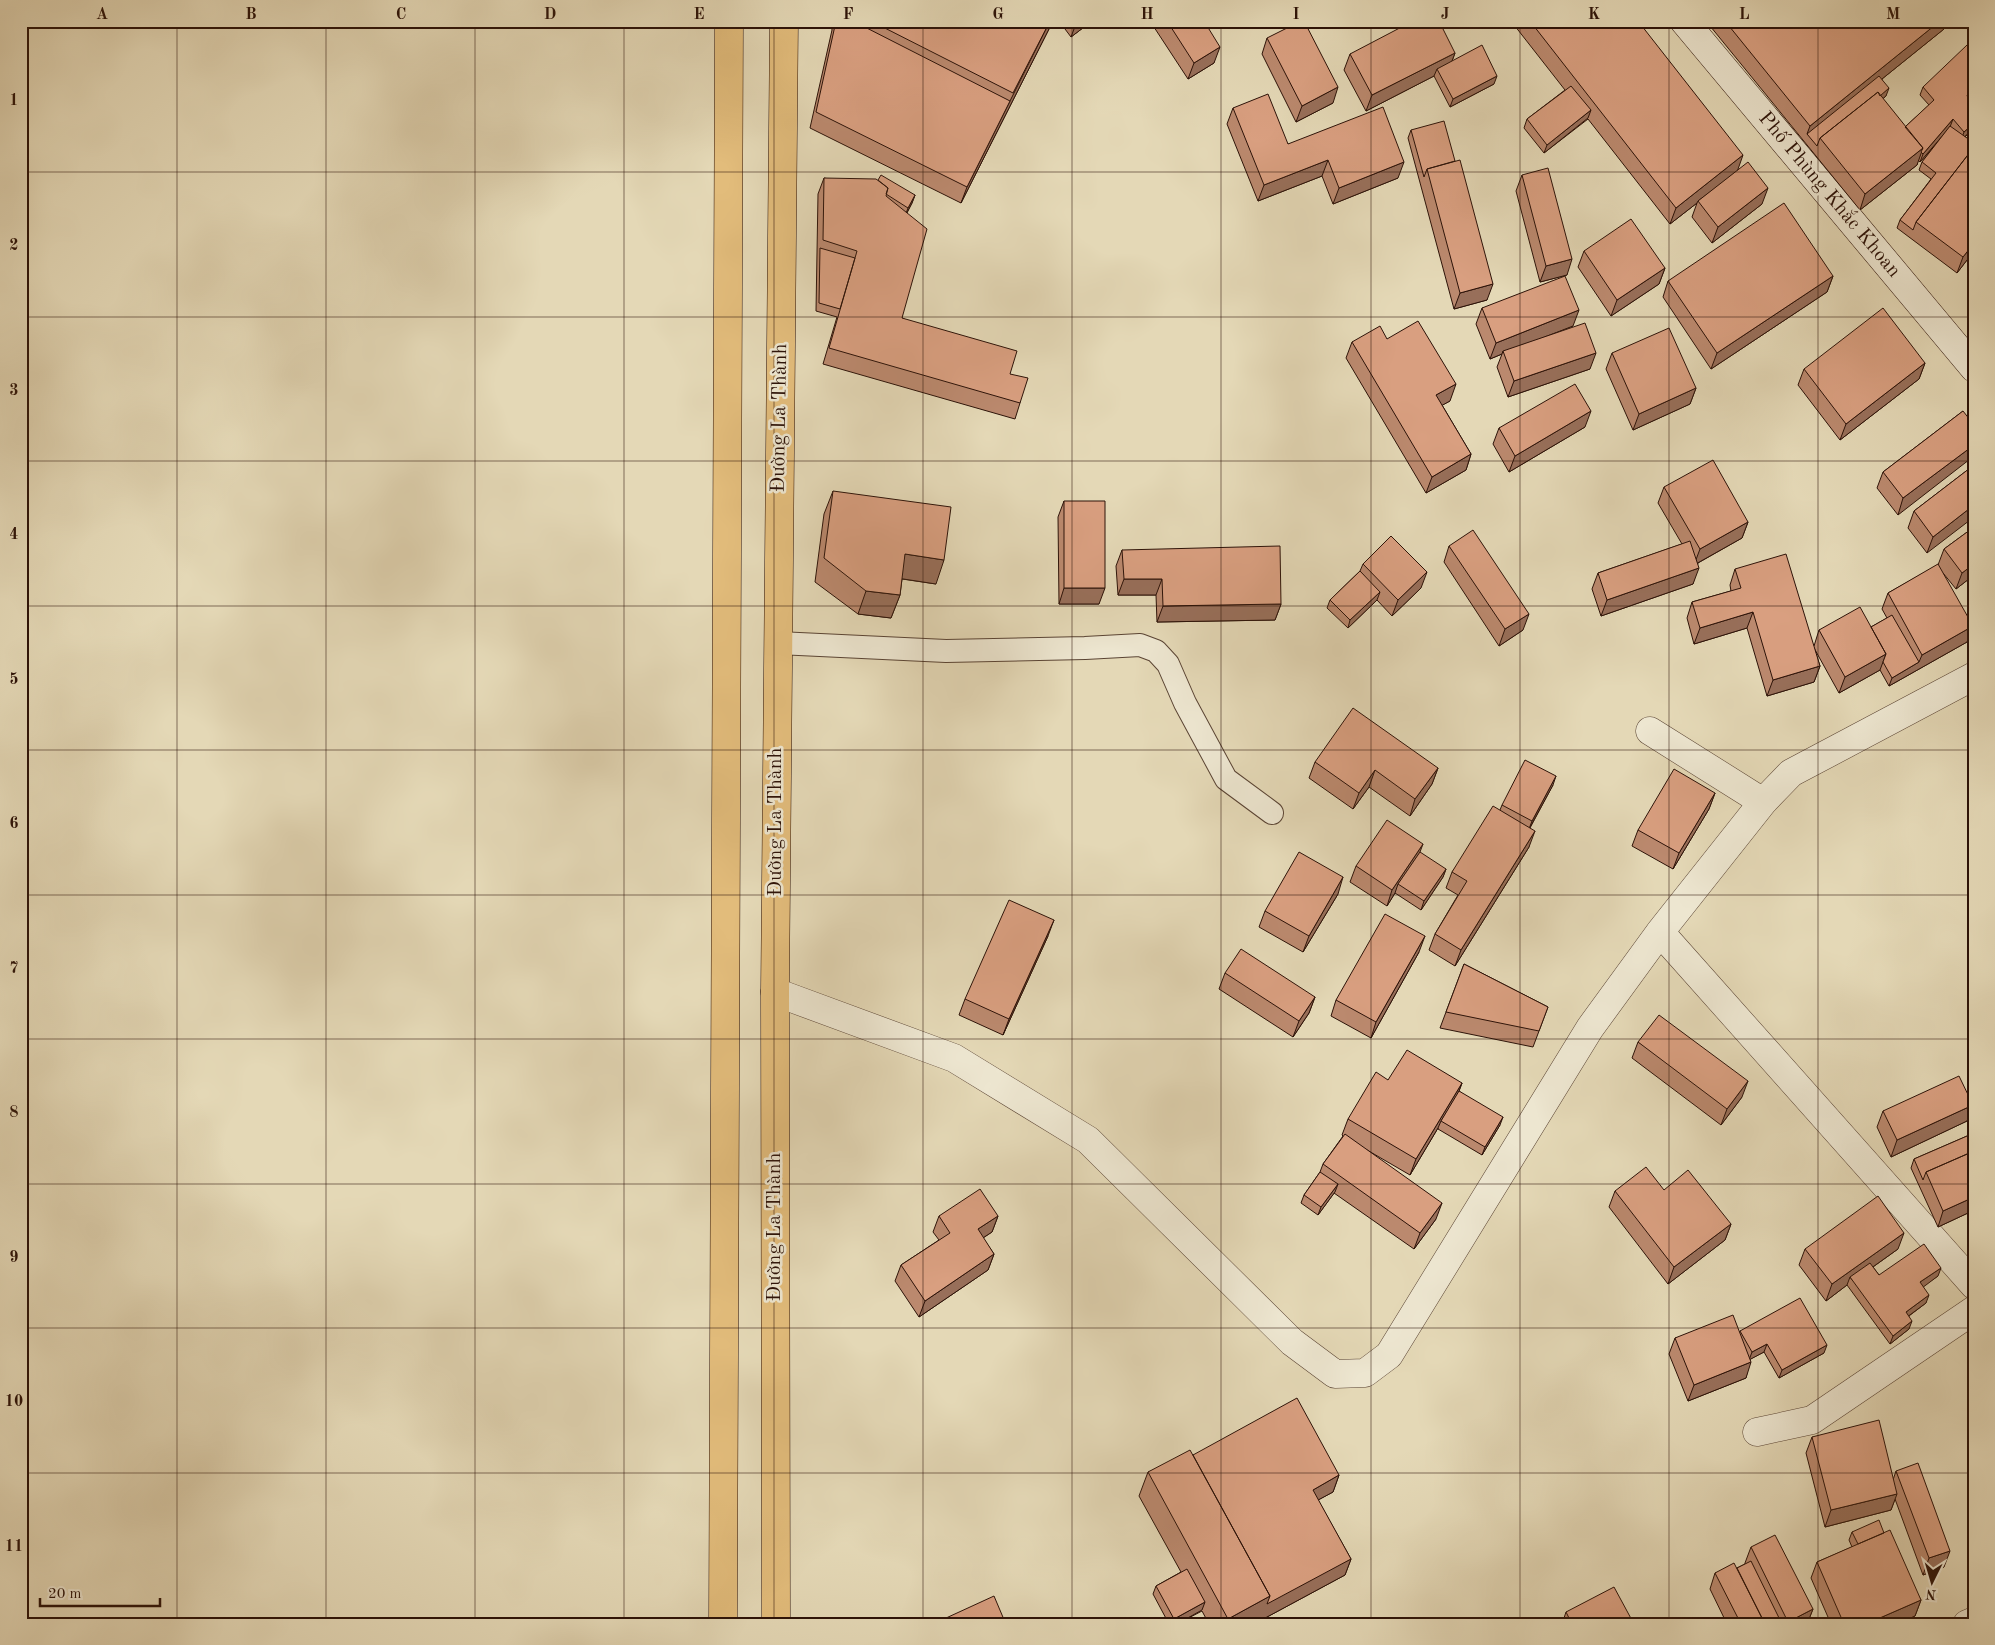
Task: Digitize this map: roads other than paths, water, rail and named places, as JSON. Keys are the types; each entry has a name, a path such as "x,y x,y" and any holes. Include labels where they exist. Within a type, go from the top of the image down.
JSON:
{"highway":[{"path":"723,1624 729,21"},
{"name":"Đường La Thành","path":"776,1624 775,992 784,21"}],"street":[{"name":"Phố Phùng Khắc Khoan","path":"1684,21 1974,368"},
{"path":"775,992 954,1058 1088,1140 1292,1342 1335,1374 1365,1373 1389,1355 1590,1028 1660,932 1763,802 1791,773 1974,676"},
{"path":"1650,731 1763,802"},
{"path":"1660,932 1974,1285"},
{"path":"1757,1432 1812,1420 1974,1310"},
{"path":"1967,1624 1974,1621"}],"lane":[{"path":"778,643 946,651 1140,645 1156,651 1168,664 1185,703 1226,779 1272,813"}]}
